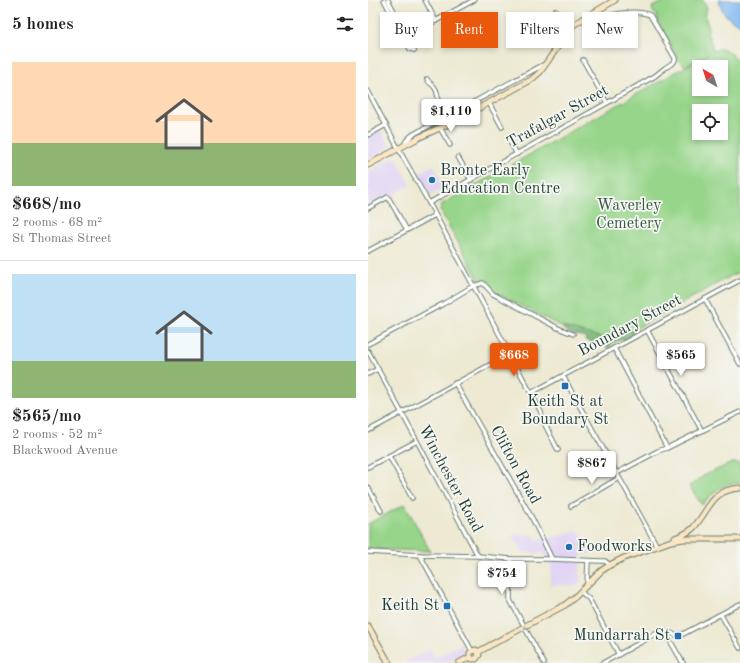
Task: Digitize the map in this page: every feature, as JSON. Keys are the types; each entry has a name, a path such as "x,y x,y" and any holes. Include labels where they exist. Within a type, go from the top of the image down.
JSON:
{"street":[{"path":"384,0 390,12"},
{"path":"388,0 395,12"},
{"path":"425,0 436,20"},
{"path":"433,22 474,0"},
{"path":"574,25 615,0"},
{"name":"Trafalgar Street","path":"429,203 655,76 675,61 675,58 650,15 638,14"},
{"path":"368,165 398,148 455,121 531,80 540,72 557,48"},
{"path":"583,60 607,103"},
{"path":"404,145 406,140 412,135 546,64"},
{"path":"427,79 436,90 440,103 453,113"},
{"path":"368,92 531,393 558,450"},
{"path":"489,103 502,127"},
{"path":"368,135 386,125"},
{"path":"440,128 450,145"},
{"path":"510,142 517,154"},
{"path":"458,157 471,180"},
{"path":"368,208 388,197 407,230"},
{"path":"368,251 435,215"},
{"name":"Boundary Street","path":"531,393 740,280"},
{"path":"368,344 444,304 473,286 483,283 493,294 558,328 573,334"},
{"path":"705,299 740,364"},
{"path":"647,330 702,431"},
{"path":"614,348 667,448"},
{"name":"Winchester Road","path":"368,351 478,556"},
{"path":"368,431 510,354"},
{"path":"368,374 378,369"},
{"path":"563,376 657,546"},
{"name":"Clifton Road","path":"456,383 532,518 552,559"},
{"path":"617,473 658,451 740,412"},
{"path":"368,467 417,441"},
{"path":"389,456 412,498"},
{"path":"572,506 619,478"},
{"path":"368,487 381,510"},
{"path":"472,651 475,650 478,652 565,605 581,592 601,571 610,565 624,558 671,541 688,532 695,526 716,497 722,492 740,488"},
{"path":"695,526 697,534 706,538"},
{"path":"671,541 706,538 740,539"},
{"path":"368,552 478,556 511,559 604,561 610,565"},
{"path":"420,555 472,651 470,657 459,663"},
{"path":"511,559 510,600 544,663"},
{"path":"587,585 588,561"},
{"path":"581,592 589,599 619,654"},
{"path":"603,663 660,632 665,631 680,635 740,604"},
{"path":"721,614 740,648"},
{"path":"368,626 389,663"},
{"path":"665,631 683,663"},
{"path":"470,657 477,661 478,652"}],"shaded area":[{"path":"380,129 390,147 368,159 368,136"},
{"path":"395,157 411,185 390,196 387,195 368,206 368,172"},
{"name":"Bronte Early Education Centre","path":"433,165 445,187 431,195 419,173"},
{"path":"579,531 592,554 581,554 580,582 577,586 550,585 551,565 542,553 522,552 513,536 516,534 534,535 536,540"},
{"path":"461,644 466,653 446,663 404,663 430,649 435,658"}],"green space":[{"name":"Waverley Cemetery","path":"669,0 703,0 707,8 706,18 709,27 707,33 711,41 713,51 717,49 725,49 740,62 740,271 619,338 602,339 560,326 495,292 484,282 479,280 440,210 442,204 692,63 692,96 728,96 728,60 697,60 708,54 696,60 692,60 692,62 685,66 678,59 657,19 657,15 653,12 652,7"},
{"path":"563,327 603,338 621,335 621,331 626,332 630,329 633,333 628,338 615,342 610,347 606,347 601,342 598,347 594,343 585,340 586,337 571,334 562,328"},
{"path":"732,463 740,463 740,483 734,483 723,487 710,496 702,505 689,486 705,475"},
{"path":"405,504 430,551 368,549 368,524"}],"water":[{"path":"719,0 740,0 740,25 724,13"}],"place":[{"name":"Bronte Early Education Centre","path":"432,180"},
{"name":"Keith St at Boundary St","path":"565,386"},
{"name":"Foodworks","path":"569,547"},
{"name":"Keith St","path":"447,606"},
{"name":"Mundarrah St","path":"678,636"}]}
